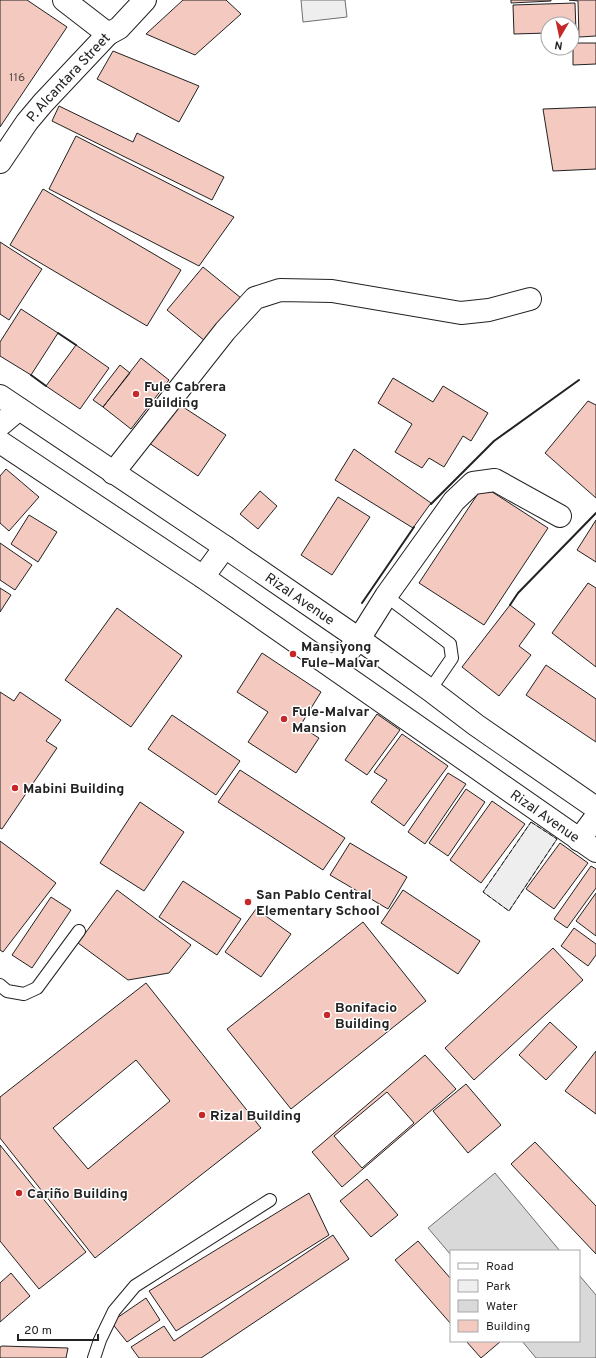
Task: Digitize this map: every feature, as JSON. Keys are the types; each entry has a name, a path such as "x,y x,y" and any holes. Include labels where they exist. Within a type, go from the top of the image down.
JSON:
{"main road":[{"path":"64,0 108,34"},
{"name":"P. Alcantara Street","path":"0,162 31,117 108,34 119,28 145,0"},
{"path":"114,473 225,331 255,298 280,290 332,290 461,313 489,310 530,300"},
{"name":"Rizal Avenue","path":"0,396 359,639 476,725 596,808"},
{"path":"0,426 19,409"},
{"name":"Rizal Avenue","path":"0,442 203,576 588,846"},
{"path":"334,668 359,639 386,596 454,501 473,483 495,480 560,516"},
{"path":"203,576 225,547"},
{"path":"457,753 476,725"},
{"path":"588,846 596,817"}],"lane":[{"path":"386,596 450,644 452,658 430,690"},
{"path":"0,985 7,991 24,994 37,988 79,931"},
{"path":"94,1358 100,1340 114,1311 135,1286 270,1200"}],"green space":[{"path":"301,0 345,0 347,17 303,22"},
{"path":"531,822 557,839 509,911 483,892"}],"water":[{"path":"495,1173 559,1250 450,1250 450,1254 428,1228"},
{"path":"580,1276 596,1295 596,1358 536,1358 523,1342 580,1342"}],"building":[{"path":"0,0 27,0 67,27 0,127"},
{"path":"183,0 226,0 241,14 195,55 146,34"},
{"path":"511,0 551,0 551,1 511,3"},
{"path":"569,0 596,0 596,36 580,37 578,1"},
{"path":"575,3 575,16 540,16 540,33 514,34 513,5"},
{"path":"580,43 596,43 596,64 573,65 573,56 580,56"},
{"path":"113,51 199,86 179,122 97,79"},
{"path":"59,106 133,142 137,133 224,177 212,200 52,121"},
{"path":"596,107 596,169 553,171 543,109"},
{"path":"76,136 234,217 199,266 49,189"},
{"path":"43,189 181,270 147,326 10,245"},
{"path":"0,242 42,269 9,320 0,314"},
{"path":"203,267 241,298 205,341 167,310"},
{"path":"21,309 58,333 31,375 0,356 0,342"},
{"path":"76,345 109,368 80,409 46,386"},
{"name":"Fule Cabrera Building","path":"141,358 169,380 131,429 103,407"},
{"path":"120,365 130,373 103,407 93,400"},
{"path":"393,378 433,402 443,386 488,413 471,441 463,436 444,467 429,458 422,468 395,452 412,424 378,403"},
{"path":"588,401 596,405 596,498 545,453"},
{"path":"177,403 226,435 198,476 149,443"},
{"path":"354,449 431,503 413,528 335,480"},
{"path":"6,469 39,497 9,531 0,523 0,476"},
{"path":"483,486 548,528 484,625 419,583"},
{"path":"260,491 277,506 258,529 240,514"},
{"path":"338,497 370,517 332,575 301,555"},
{"path":"29,515 57,532 38,562 11,544"},
{"path":"596,520 596,562 577,550"},
{"path":"0,543 32,565 15,590 0,580"},
{"path":"588,583 596,588 596,667 552,633"},
{"path":"0,588 11,595 0,612"},
{"path":"510,605 535,624 519,646 531,655 499,696 462,667"},
{"path":"117,608 182,656 131,727 65,680"},
{"name":"Fule-Malvar Mansion","path":"262,653 321,692 300,726 319,738 296,773 248,742 268,712 237,692"},
{"path":"546,665 596,699 596,742 526,695"},
{"name":"Mabini Building","path":"0,692 14,701 20,692 61,720 46,741 57,748 2,829 0,828"},
{"path":"377,714 400,730 367,775 345,760"},
{"path":"172,715 240,761 216,795 148,749"},
{"path":"402,734 448,766 404,826 371,802 387,780 374,772"},
{"path":"240,770 345,838 323,870 218,802"},
{"path":"448,773 466,784 425,844 408,832"},
{"path":"466,789 485,802 448,856 429,843"},
{"path":"492,801 525,824 481,883 450,860"},
{"path":"140,802 184,832 144,891 100,863"},
{"path":"0,841 56,883 3,952 0,950"},
{"path":"350,843 407,877 388,909 330,875"},
{"path":"560,843 588,863 554,909 526,889"},
{"path":"591,866 596,869 596,888 567,928 554,919"},
{"path":"183,881 241,919 217,955 159,917"},
{"path":"117,890 191,945 169,973 128,980 78,943"},
{"path":"403,890 480,941 458,974 381,923"},
{"path":"596,893 596,936 576,921"},
{"path":"51,897 71,910 32,968 12,955"},
{"path":"256,909 291,934 261,977 225,952"},
{"name":"Bonifacio Building","path":"363,922 426,1001 291,1109 227,1029"},
{"path":"574,928 596,944 596,955 588,966 561,946"},
{"path":"553,948 583,980 474,1080 445,1048"},
{"name":"Rizal Building","path":"146,983 261,1128 95,1258 0,1138 0,1097","holes":["136,1060 170,1101 88,1169 53,1128"]},
{"path":"550,1022 577,1047 546,1080 519,1055"},
{"path":"596,1051 596,1114 565,1091"},
{"path":"425,1055 456,1089 342,1187 312,1152"},
{"path":"466,1084 501,1125 468,1153 433,1111"},
{"path":"387,1092 414,1123 362,1168 334,1136"},
{"path":"535,1142 596,1206 596,1254 511,1164"},
{"name":"Cariño Building","path":"0,1145 86,1252 39,1289 0,1241"},
{"path":"367,1179 398,1215 371,1237 340,1201"},
{"path":"309,1193 329,1235 176,1331 149,1291"},
{"path":"333,1235 349,1259 201,1358 139,1358 131,1347 164,1326 174,1341"},
{"path":"418,1241 450,1278 450,1323 395,1260"},
{"path":"11,1273 30,1296 0,1322 0,1283"},
{"path":"146,1298 160,1320 127,1342 111,1322"},
{"path":"467,1342 500,1342 481,1358"},
{"path":"0,1347 68,1348 66,1358 0,1358"}],"fence":[{"path":"531,822 557,839 509,911 483,892 531,822"}],"wall":[{"path":"58,333 76,345"},
{"path":"31,375 46,386"},
{"path":"431,504 494,441 579,380"},
{"path":"510,605 518,593 596,513"},
{"path":"362,603 414,527"}],"place":[{"name":"Fule Cabrera Building","path":"136,394"},
{"name":"Mansiyong Fule–Malvar","path":"293,654"},
{"name":"Fule-Malvar Mansion","path":"284,719"},
{"name":"Mabini Building","path":"15,788"},
{"name":"San Pablo Central Elementary School","path":"248,902"},
{"name":"Bonifacio Building","path":"327,1015"},
{"name":"Rizal Building","path":"202,1115"},
{"name":"Cariño Building","path":"19,1193"}]}
